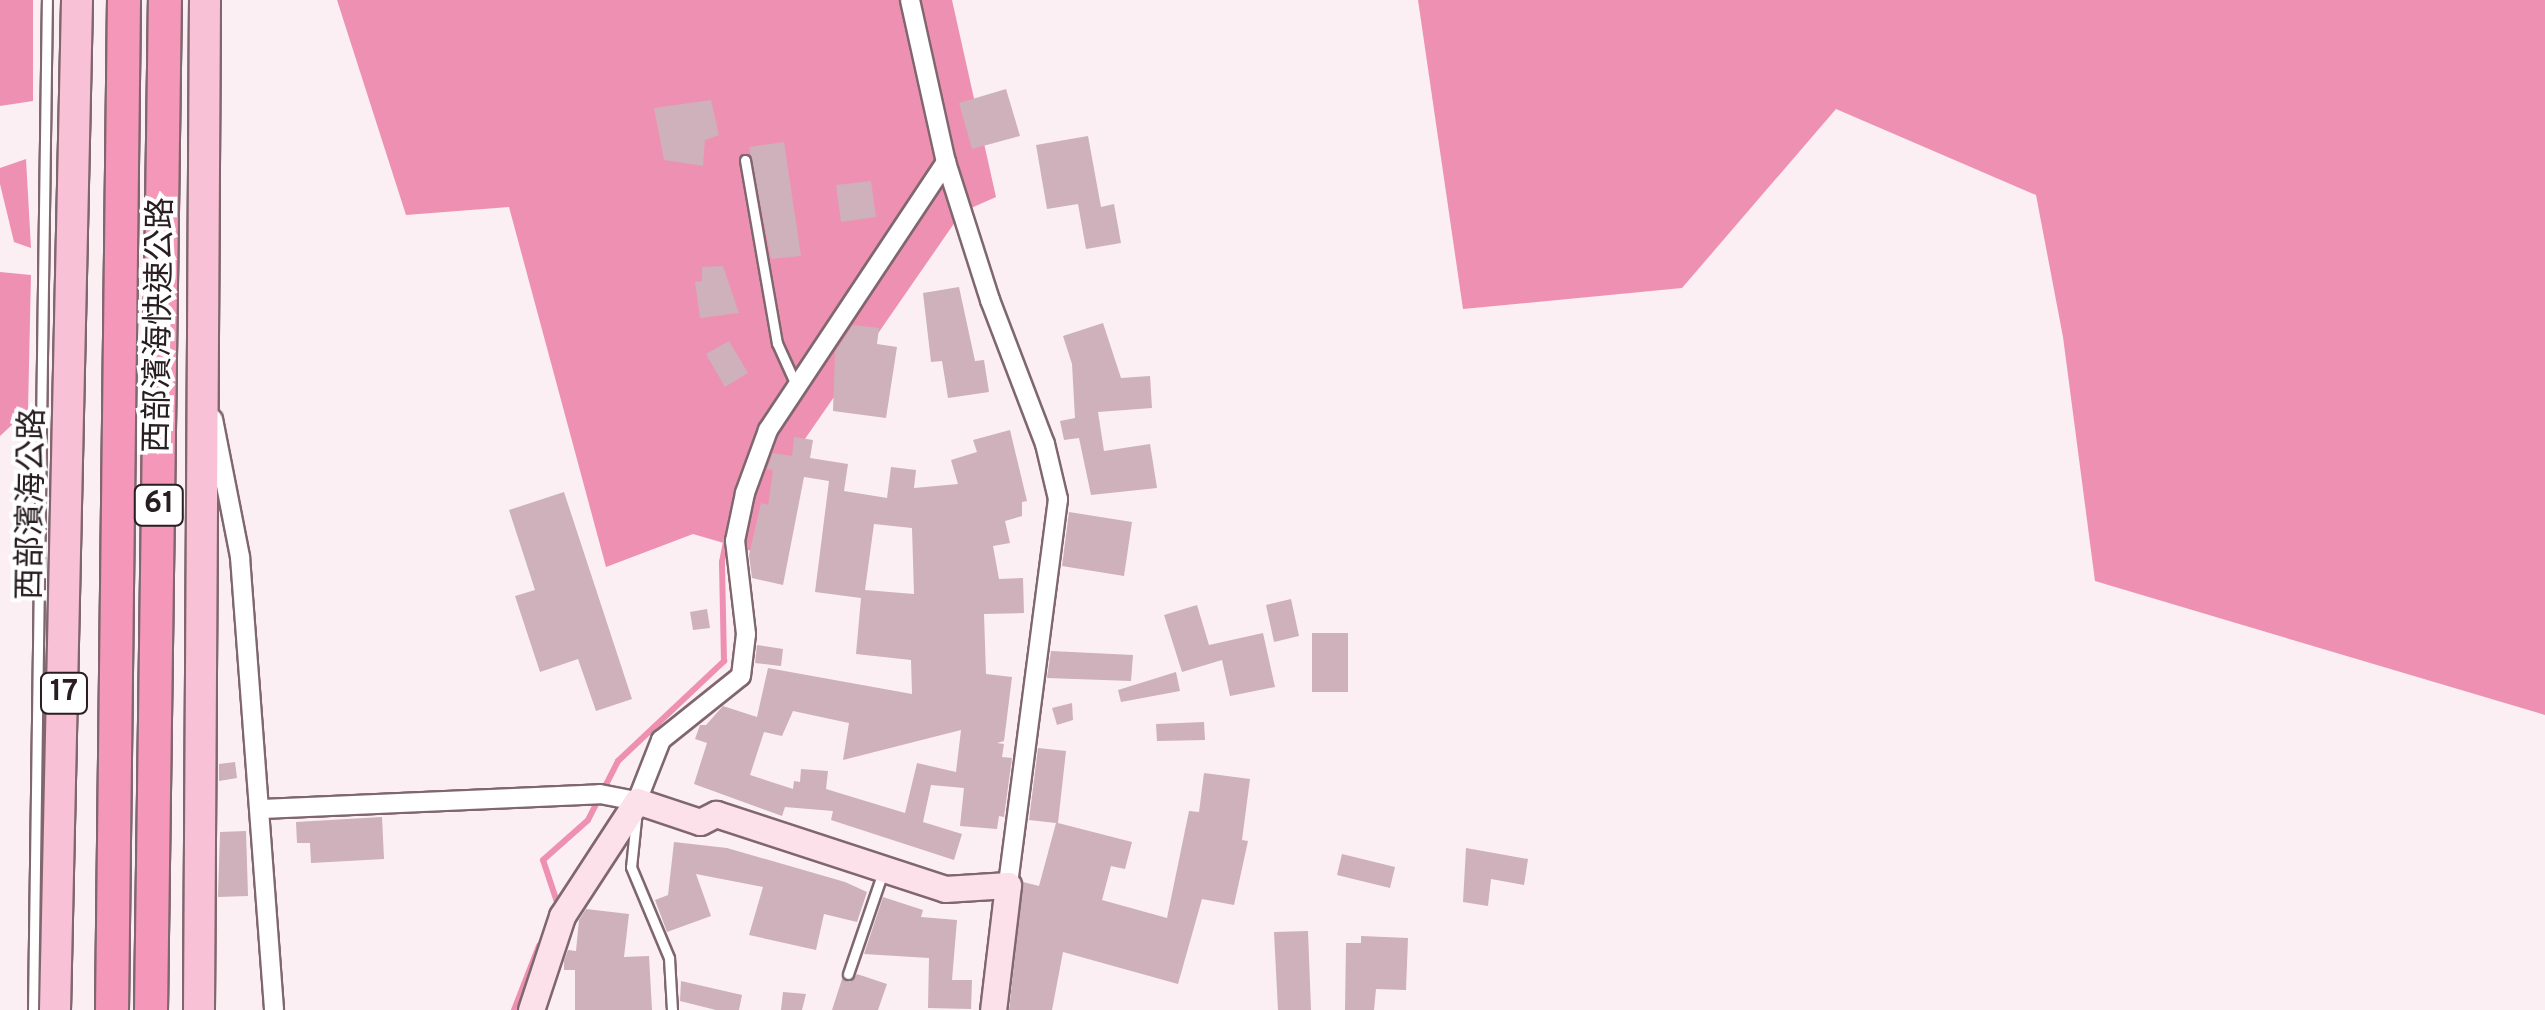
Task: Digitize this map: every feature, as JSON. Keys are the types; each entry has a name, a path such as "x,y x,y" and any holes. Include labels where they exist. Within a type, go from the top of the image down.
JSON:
{"highway":[{"name":"西部濱海快速公路","path":"112,1010 124,0"},
{"name":"西部濱海快速公路","path":"152,1010 165,0"}],"main road":[{"name":"西部濱海公路","path":"55,1010 60,102 77,0"},
{"path":"199,1010 205,0"}],"street":[{"path":"910,0 946,162 990,300 1045,444 1058,499 993,1010"},
{"path":"532,1010 562,916 638,801 661,740 740,676 746,634 735,541 768,430 946,162"},
{"path":"205,380 240,557 262,809 274,1010"},
{"path":"262,809 600,794 638,801 700,822 716,814 944,889 1008,885"}],"lane":[{"path":"47,0 60,102"},
{"path":"744,160 777,343 796,384"},
{"path":"32,1010 56,415"},
{"path":"638,801 632,866 669,958 672,1010"},
{"path":"848,974 884,869"}],"shaded area":[{"path":"0,0 33,0 33,101 0,106"},
{"path":"337,0 952,0 996,197 962,212 798,449 768,556 693,534 606,567 509,207 406,215"},
{"path":"1418,0 2545,0 2545,715 2095,581 2063,337 2036,195 1836,109 1682,288 1463,309"},
{"path":"26,159 31,248 14,242 0,184 0,168"},
{"path":"0,272 31,275 28,410 0,436"}],"building":[{"path":"1006,89 1020,136 972,149 959,103"},
{"path":"711,100 719,135 705,140 703,166 664,160 654,108"},
{"path":"1088,136 1101,207 1114,204 1121,243 1086,249 1078,204 1047,209 1036,145"},
{"path":"784,142 801,256 771,259 749,147"},
{"path":"871,181 876,217 841,222 836,185"},
{"path":"723,266 739,313 700,318 695,282 702,281 702,267"},
{"path":"959,287 975,361 984,360 989,392 948,398 942,361 931,362 923,293"},
{"path":"1103,323 1121,378 1150,376 1152,408 1098,412 1104,451 1150,444 1157,488 1091,495 1079,438 1064,440 1060,421 1075,418 1072,364 1063,336"},
{"path":"853,325 879,328 877,344 897,347 886,418 833,411 835,352"},
{"path":"729,341 748,373 725,387 706,354"},
{"path":"1010,430 1027,501 1022,502 1022,516 1005,521 1010,543 993,546 999,579 1023,578 1024,613 984,614 986,674 1012,677 1004,741 997,743 1004,744 1002,757 1012,758 1004,817 999,816 997,829 960,826 964,788 931,785 923,822 962,834 954,860 831,820 833,811 785,807 782,816 694,784 707,743 695,739 700,725 706,725 723,706 757,717 768,668 912,694 911,660 856,654 861,598 815,592 829,481 804,477 783,585 752,578 749,555 761,503 768,505 773,470 767,469 773,453 792,456 794,437 813,440 810,458 848,464 844,491 887,498 891,467 916,470 914,488 958,484 951,460 977,452 973,440","holes":["874,524 912,528 914,594 865,590","793,711 849,723 843,760 961,730 956,772 917,763 905,813 826,789 828,771 801,769 800,782 794,781 793,789 750,775 764,732 782,736"]},
{"path":"564,492 632,699 596,711 578,659 540,672 515,596 535,590 509,510"},
{"path":"1069,512 1132,522 1124,576 1062,566"},
{"path":"1291,599 1299,636 1274,642 1266,605"},
{"path":"1197,605 1209,645 1263,633 1275,687 1230,696 1222,660 1182,672 1164,615"},
{"path":"707,609 710,628 693,630 690,612"},
{"path":"1312,633 1348,633 1348,692 1312,692"},
{"path":"757,645 783,649 781,666 755,663"},
{"path":"1051,651 1133,655 1131,681 1047,678"},
{"path":"1176,672 1180,691 1121,702 1118,690"},
{"path":"1072,703 1073,720 1057,725 1052,708"},
{"path":"1204,722 1205,740 1157,741 1156,724"},
{"path":"1038,748 1066,751 1058,823 1132,842 1125,869 1111,866 1102,900 1167,918 1189,811 1199,812 1204,773 1250,779 1242,840 1248,841 1234,905 1202,899 1178,984 1063,952 1052,1010 1009,1010 1023,882 1039,886 1056,823 1029,820"},
{"path":"235,762 237,778 219,781 219,764"},
{"path":"382,817 384,859 311,863 310,843 297,843 296,822"},
{"path":"246,831 248,896 218,897 220,832"},
{"path":"674,842 727,848 845,882 867,892 857,922 824,914 816,950 749,935 763,887 696,874 711,916 667,932 655,900 668,895"},
{"path":"1466,848 1528,859 1524,885 1491,879 1488,906 1463,902"},
{"path":"1342,854 1395,867 1390,888 1337,875"},
{"path":"883,897 923,910 921,917 957,920 952,980 972,980 971,1009 928,1008 929,958 864,954"},
{"path":"586,909 629,914 624,957 649,956 652,1010 575,1010 575,970 564,970 564,961 568,950 576,951 579,920"},
{"path":"1308,931 1311,1010 1278,1010 1274,932"},
{"path":"1361,936 1408,938 1406,990 1376,989 1374,1010 1345,1010 1346,943 1361,943"},
{"path":"857,974 887,984 878,1010 832,1010 842,979 850,982"},
{"path":"681,981 742,995 739,1010 716,1010 680,1001"},
{"path":"783,992 806,994 802,1010 781,1010"}],"waterway":[{"path":"557,902 543,860 588,820 618,761 724,661 722,562 727,537"},
{"path":"514,1010 539,946"}]}
